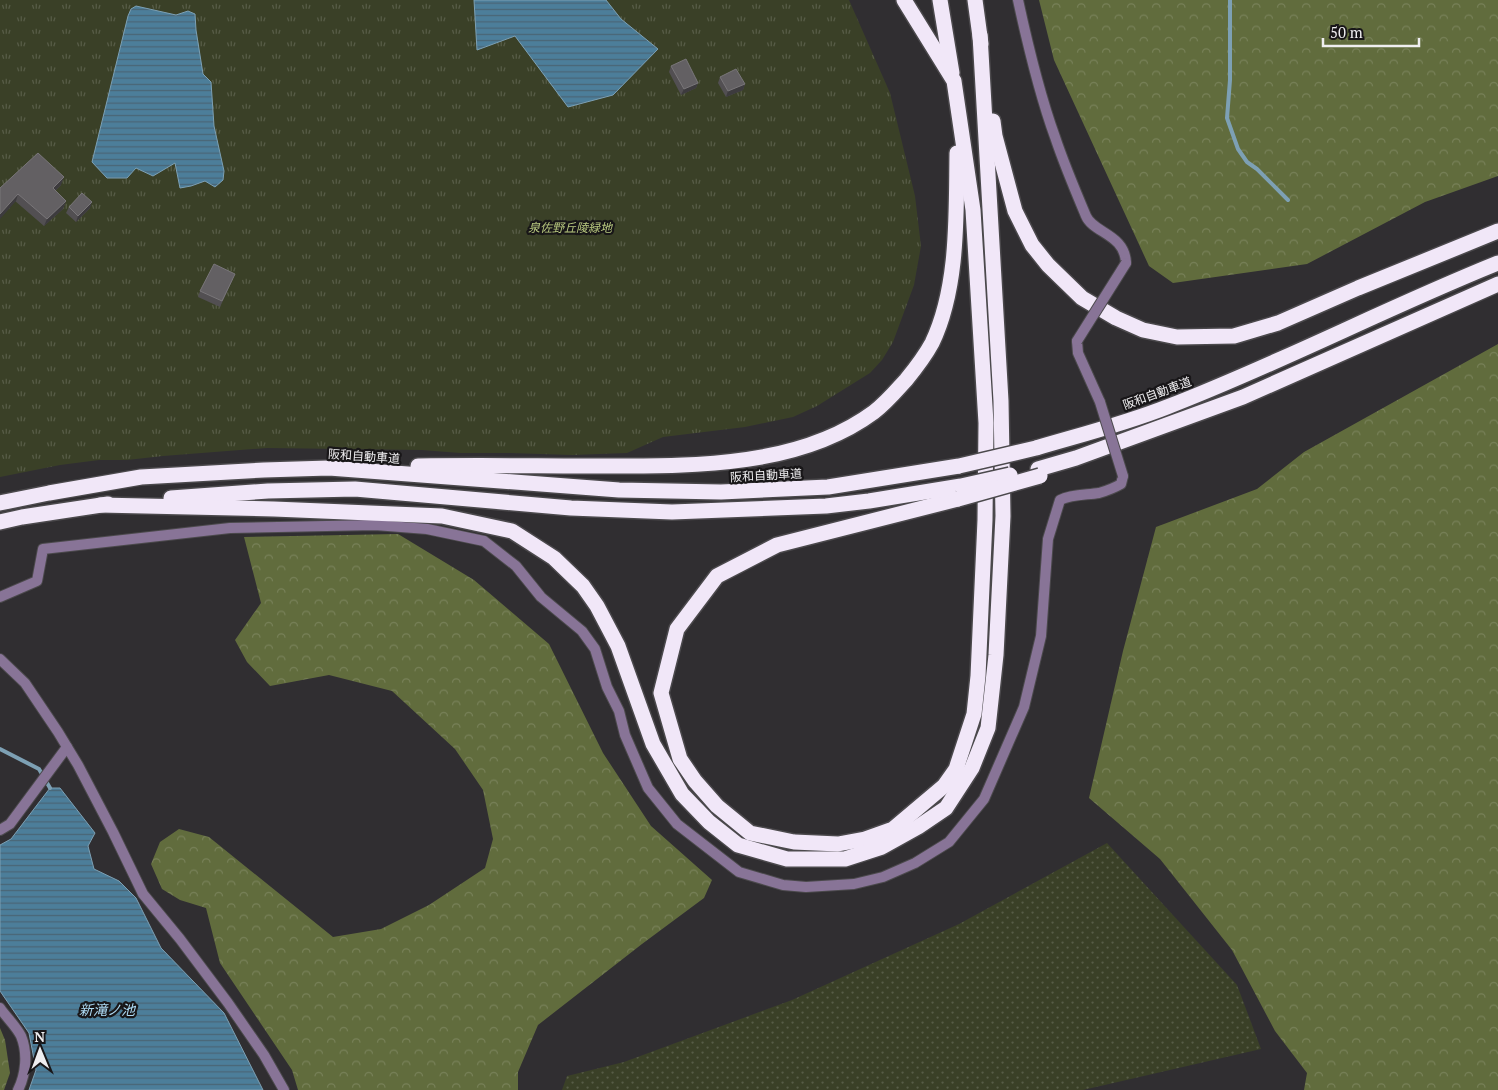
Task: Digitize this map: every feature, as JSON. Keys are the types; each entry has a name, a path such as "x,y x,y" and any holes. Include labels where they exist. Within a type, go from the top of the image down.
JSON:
{"highway":[{"path":"904,0 954,82"},
{"path":"940,0 958,104 972,210 986,423 985,539 978,676 974,714 956,769 944,786 893,829 864,839 838,844 794,842 750,833 717,806 695,781 680,759 661,693 677,629 717,576 777,545 960,493 1039,472 1209,412 1498,284"},
{"path":"975,0 995,136 1015,211 1032,245 1048,265 1082,298 1116,318 1143,330 1177,336 1234,336 1278,324 1366,284 1498,231"},
{"path":"100,505 274,509 442,516 512,530 554,558 583,586 597,606 618,646 653,744 682,794 709,822 738,844 787,859 845,859 882,847 918,827 946,808 972,768 988,728 996,655 1003,516 1000,401 980,36"},
{"path":"329,468 460,465 640,466 727,461 763,458 825,439 850,427 874,412 914,370 932,343 940,321 947,296 955,240 958,104"},
{"name":"阪和自動車道","path":"0,503 141,477 329,468 610,490 721,492 828,487 958,466 1036,448 1165,408 1246,375 1498,263"},
{"path":"0,522 100,505 268,491 355,489 571,508 672,512 826,506 887,498 960,493"}],"street":[{"path":"0,597 37,581 43,549 141,537 230,528 375,525 427,530 484,541 516,566 541,597 582,631 595,649 607,687 619,711 626,735 648,788 677,824 739,872 782,886 854,884 883,877 915,863 949,842 984,799 1024,707 1041,636 1048,539 1060,500 1065,497 1099,493 1112,489 1121,484 1123,476 1100,402 1078,354 1078,342 1126,263 1125,254 1118,244 1105,232 1088,222 1054,137 1030,54 1018,0"},
{"path":"0,659 25,683 63,751 78,765 143,894 180,938 228,1003 264,1055 284,1090"},
{"path":"0,830 10,824 63,751"},
{"path":"0,1008 21,1036 26,1058 22,1082 18,1090"}],"green space":[{"name":"泉佐野丘陵緑地","path":"0,0 849,0 890,93 915,196 921,246 914,285 893,342 882,360 870,373 817,406 793,417 745,427 663,437 627,453 572,455 460,453 422,450 267,448 127,460 99,460 60,465 0,477"},
{"path":"1039,0 1498,0 1498,176 1425,202 1307,264 1173,283 1149,266 1054,60"},
{"path":"1498,344 1498,1090 1304,1090 1307,1073 1275,1031 1232,950 1160,859 1089,798 1123,651 1156,527 1257,489 1304,452"},
{"path":"398,534 474,580 549,644 603,753 651,826 712,880 704,898 538,1025 518,1072 518,1090 298,1090 292,1070 220,963 206,908 180,900 162,889 151,864 160,842 179,829 209,837 333,937 381,929 429,905 485,868 493,839 483,790 455,749 392,691 329,675 270,686 247,662 235,640 261,603 244,537"},
{"path":"1107,843 1237,985 1261,1049 1083,1090 562,1090 567,1076 624,1062 792,1000 959,924"},
{"path":"0,1028 5,1040 10,1073 4,1090 0,1090"}],"water":[{"path":"474,0 606,0 621,19 658,49 613,95 568,107 515,36 477,50"},
{"path":"136,6 176,15 188,11 195,14 203,74 211,82 214,126 224,171 223,180 215,187 205,181 180,188 175,163 153,176 136,168 127,178 107,178 92,162 128,16 131,9"},
{"name":"新滝ノ池","path":"50,788 60,788 95,833 88,846 94,869 119,881 136,898 161,948 224,1013 263,1090 29,1090 36,1070 29,1033 0,991 0,845 11,839"}],"building":[{"path":"686,59 698,83 684,89 671,66"},
{"path":"736,69 745,84 728,91 720,77"},
{"path":"38,153 64,177 53,188 66,201 47,219 18,194 0,214 0,188"},
{"path":"82,193 92,202 78,216 69,207"},
{"path":"214,264 235,274 222,301 200,291"}],"waterway":[{"path":"1230,0 1230,80 1227,118 1238,149 1247,162 1257,169 1288,200"},
{"path":"0,749 39,769 50,788"}]}
